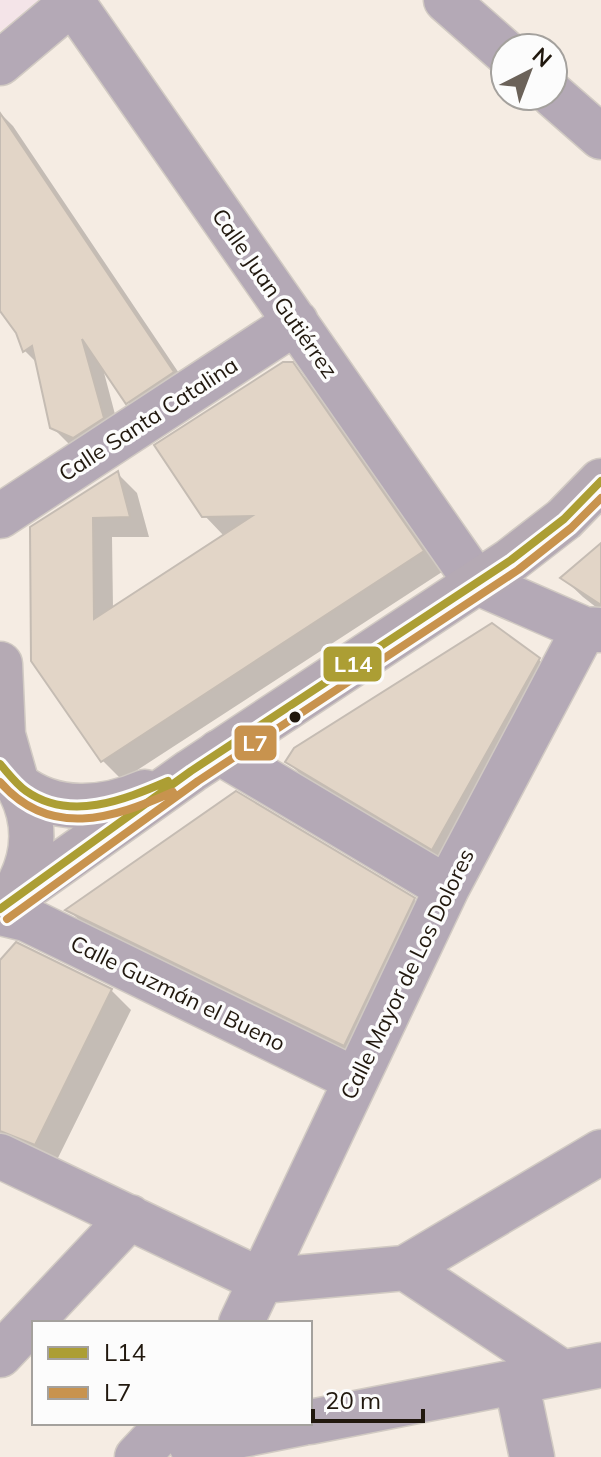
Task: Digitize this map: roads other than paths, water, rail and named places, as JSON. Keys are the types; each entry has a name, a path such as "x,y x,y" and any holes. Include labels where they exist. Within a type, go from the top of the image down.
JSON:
{"main road":[{"path":"3,907 205,761 541,539 601,481"},
{"path":"0,664 8,774 28,810 32,841 26,872 3,907"},
{"path":"8,774 37,798 102,806 130,798 205,761"}],"street":[{"path":"446,0 489,38"},
{"path":"0,63 74,2"},
{"name":"Calle Juan Gutiérrez","path":"74,2 476,582"},
{"path":"569,105 596,123"},
{"name":"Calle Santa Catalina","path":"0,516 296,322"},
{"path":"476,582 593,630"},
{"name":"Calle Mayor de Los Dolores","path":"242,1321 447,888 593,630"},
{"path":"205,761 447,888"},
{"name":"Calle Guzmán el Bueno","path":"3,907 354,1079"},
{"path":"0,1156 262,1281 405,1268 601,1152"},
{"path":"0,1355 130,1217"},
{"path":"405,1268 582,1369"},
{"path":"312,1422 582,1369"},
{"path":"516,1381 532,1457"},
{"path":"137,1457 186,1437 286,1425"}]}
